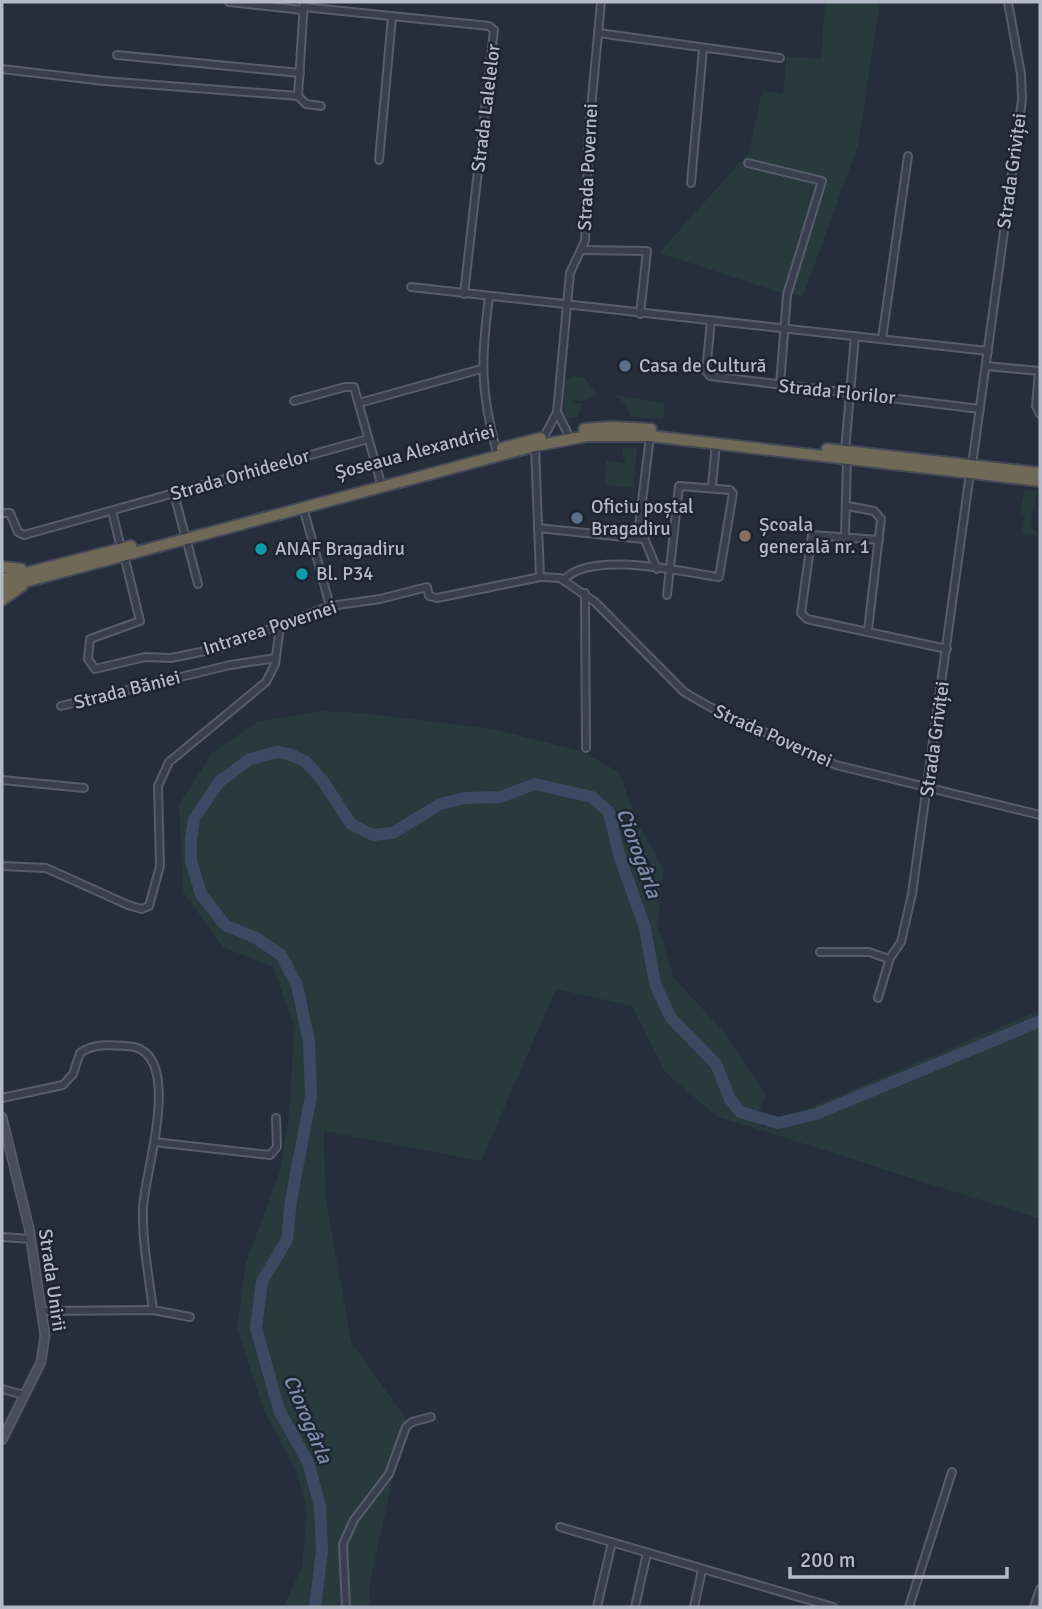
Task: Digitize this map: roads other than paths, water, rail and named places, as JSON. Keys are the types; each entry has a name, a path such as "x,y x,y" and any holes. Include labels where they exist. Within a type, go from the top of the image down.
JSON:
{"highway":[{"name":"Șoseaua Alexandriei","path":"2,588 35,575 380,480 567,432 625,427 971,469 1040,473"},
{"name":"Șoseaua Alexandriei","path":"185,535 303,508 535,446 587,436 650,436 846,455"},
{"name":"Șoseaua Alexandriei","path":"971,469 1040,481"},
{"path":"2,567 35,575"},
{"name":"Șoseaua Alexandriei","path":"2,579 35,575"},
{"path":"2,600 35,575"}],"main road":[{"name":"Strada Unirii","path":"2,1117 31,1239 45,1335 43,1354 2,1440"}],"street":[{"name":"Strada Lalelelor","path":"229,2 303,6 489,26 494,30 464,294"},
{"name":"Strada Povernei","path":"544,437 556,412 570,274 582,250 601,2"},
{"name":"Strada Griviței","path":"878,998 889,960 898,949 905,929 928,788 1023,92 1008,2"},
{"path":"298,96 303,6"},
{"path":"379,160 392,17"},
{"path":"598,33 780,58"},
{"path":"691,183 703,49"},
{"path":"117,55 300,73"},
{"path":"2,69 104,81 298,96 306,104 321,106"},
{"path":"882,340 908,156"},
{"path":"748,163 822,181 787,295 780,385"},
{"path":"582,250 647,251 639,314"},
{"path":"411,287 988,351"},
{"path":"489,297 481,369 485,411 496,449"},
{"name":"Strada Florilor","path":"711,321 706,371 708,375 980,409"},
{"path":"845,536 848,506 844,497 846,455 855,336"},
{"path":"986,366 1040,371 1036,406 1040,414"},
{"path":"359,403 481,369"},
{"path":"294,401 351,386 355,389 380,480"},
{"path":"556,412 567,432"},
{"path":"650,436 639,526 657,569"},
{"name":"Strada Orhideelor","path":"2,513 10,513 18,531 24,534 368,439"},
{"path":"712,486 716,443"},
{"path":"535,446 538,577"},
{"path":"564,580 575,571 595,564 669,570 719,577 733,493 729,489 679,485 669,570 667,595"},
{"path":"174,493 198,584"},
{"path":"848,506 877,513 881,519 868,630"},
{"path":"303,508 330,606"},
{"path":"111,511 122,552"},
{"path":"538,528 643,539"},
{"path":"879,540 816,533 811,537 800,608 803,616 863,632 868,630 947,649"},
{"name":"Intrarea Povernei","path":"122,552 140,621 90,639 88,659 95,669 145,657 171,658 220,648 330,606 380,599 427,587 429,596 437,598 549,575"},
{"name":"Strada Povernei","path":"549,575 586,593 677,686 696,700 827,761 1040,815"},
{"path":"586,593 586,748"},
{"path":"2,866 46,868 128,905 147,908 152,900 160,866 159,786 162,773 169,762 262,687 276,658 280,626"},
{"name":"Strada Băniei","path":"61,706 230,665 276,658"},
{"path":"2,780 84,788"},
{"path":"820,952 869,951 889,960"},
{"path":"2,1098 63,1085 71,1078 80,1053 89,1048 138,1046 148,1052 156,1068 158,1106 143,1209 153,1310"},
{"path":"154,1142 270,1155 277,1147 276,1118"},
{"path":"2,1237 31,1239"},
{"path":"42,1311 153,1310 190,1317"},
{"path":"2,1389 24,1395"},
{"path":"346,1607 342,1556 348,1531 390,1474 406,1427 412,1422 431,1418"},
{"path":"909,1607 953,1472"},
{"path":"560,1527 817,1605 833,1607"},
{"path":"597,1607 612,1542"},
{"path":"635,1607 647,1553"},
{"path":"694,1607 702,1570"},
{"path":"1034,1607 1040,1589"}],"waterway":[{"name":"Ciorogârla","path":"315,1607 322,1551 320,1506 308,1462 279,1410 256,1328 262,1281 287,1240 291,1200 311,1096 309,1042 297,985 281,955 256,938 225,925 201,894 191,861 194,819 219,782 250,759 277,752 289,754 306,762 323,781 351,824 373,835 393,833 440,804 465,798 500,797 535,784 592,797 609,812 619,855 645,928 655,984 671,1018 716,1064 730,1099 740,1112 778,1123 816,1114 1040,1021"}],"place":[{"name":"Casa de Cultură","path":"625,366"},
{"name":"Oficiu poștal Bragadiru","path":"577,518"},
{"name":"Școala generală nr. 1","path":"745,536"},
{"name":"ANAF Bragadiru","path":"261,549"},
{"name":"Bl. P34","path":"302,574"}]}
